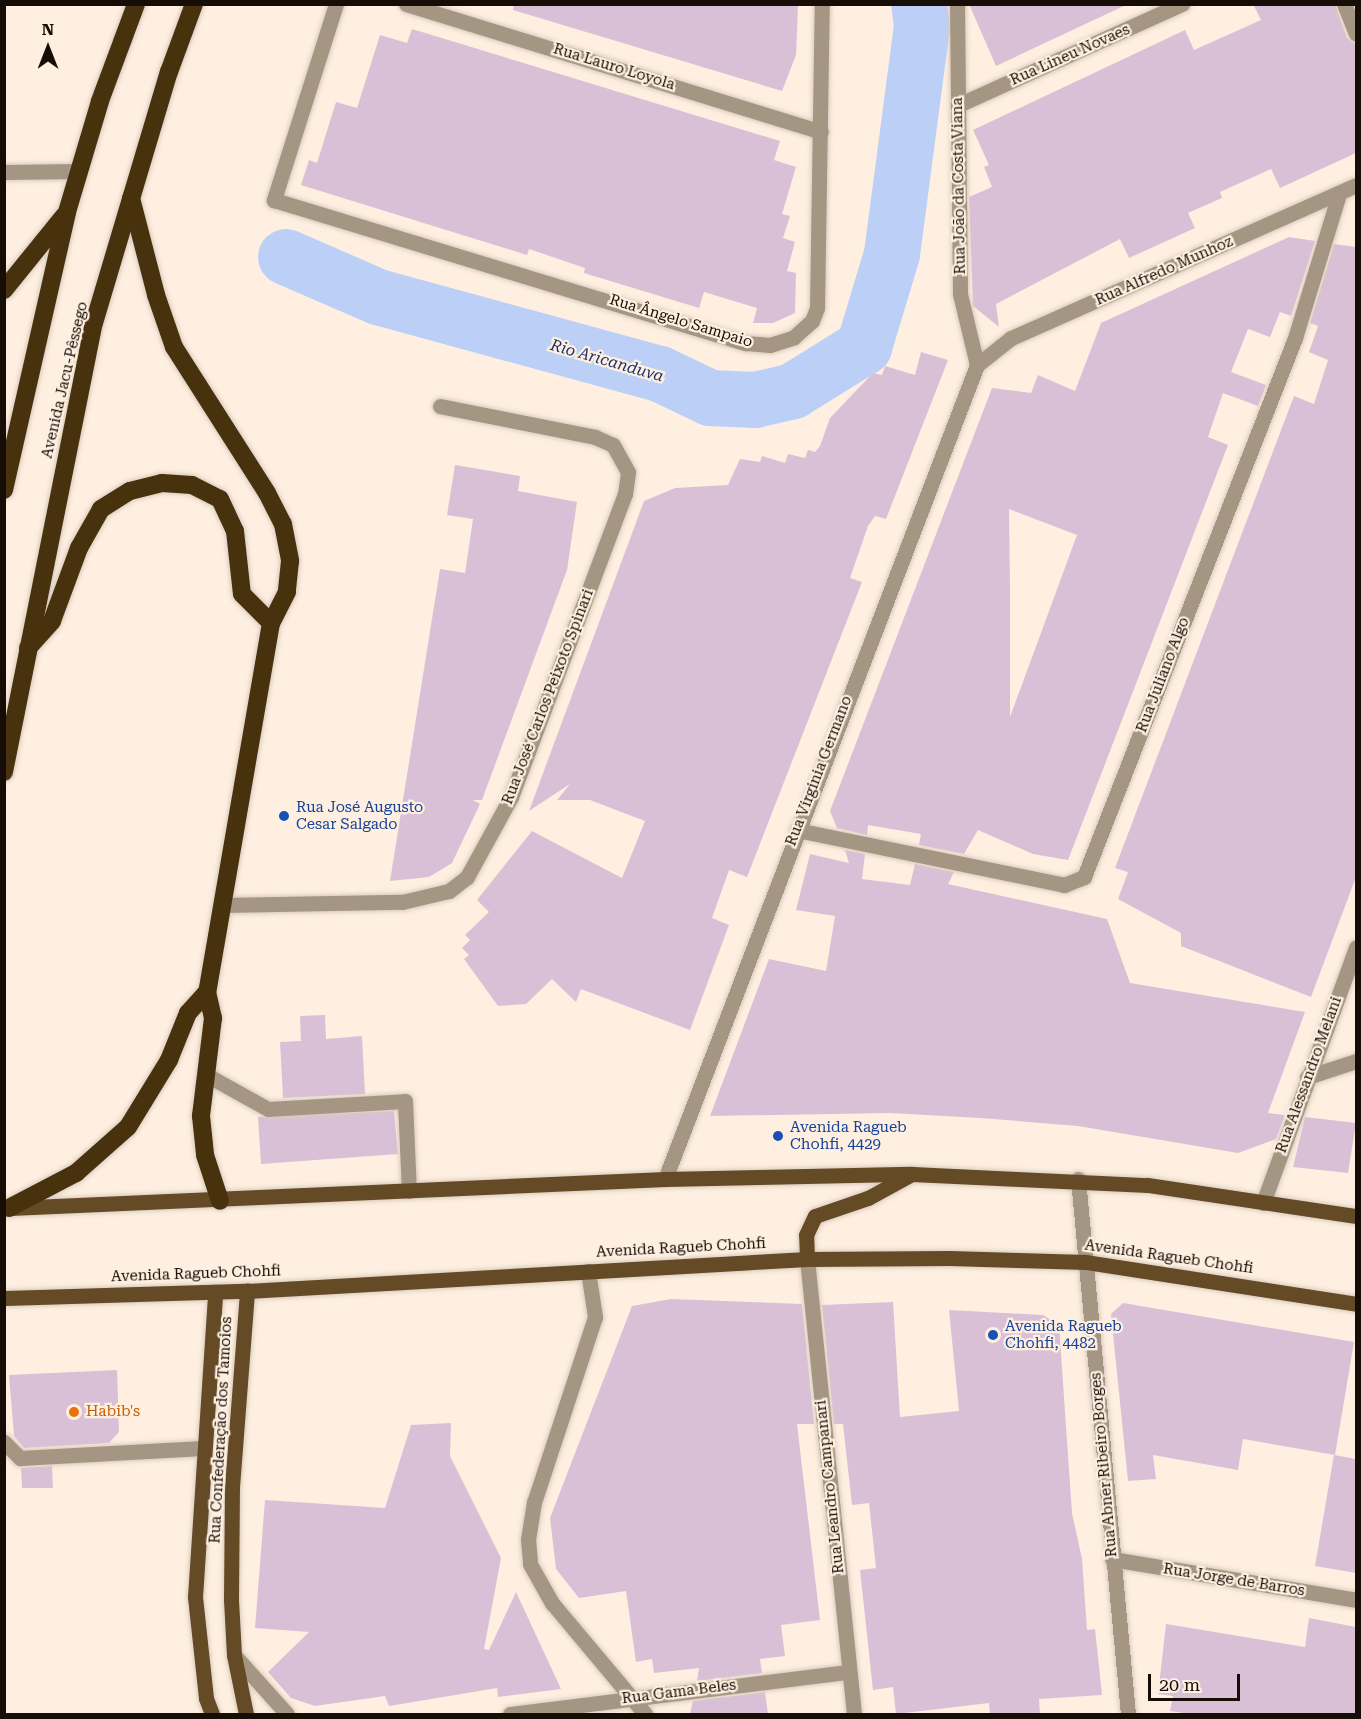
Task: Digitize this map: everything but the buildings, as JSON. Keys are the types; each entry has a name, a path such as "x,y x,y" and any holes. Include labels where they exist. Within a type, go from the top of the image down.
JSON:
{"highway":[{"path":"4,490 67,212 136,4"},
{"name":"Avenida Jacu-Pêssego","path":"4,772 78,396 131,198 194,4"},
{"path":"131,198 156,296 174,347 236,439 283,524 290,561 287,592 271,623 207,992 213,1018 201,1116 205,1155 220,1201"},
{"path":"4,290 67,212"},
{"path":"28,649 52,621 79,548 101,509 130,491 162,483 192,485 220,499 235,531 242,594 271,623"},
{"path":"7,1208 76,1173 128,1127 169,1060 188,1012 207,992"}],"main road":[{"path":"807,1259 806,1235 815,1216 868,1198 912,1174"},
{"path":"7,1208 220,1201 665,1179 912,1174 1078,1179 1356,1216"},
{"name":"Avenida Ragueb Chohfi","path":"4,1298 247,1291 807,1259 1086,1262 1356,1304"},
{"name":"Rua Confederação dos Tamoios","path":"246,1714 234,1655 232,1487 247,1291"},
{"name":"Rua Confederação dos Tamoios","path":"212,1714 206,1698 195,1597 215,1292"}],"street":[{"name":"Rua Ângelo Sampaio","path":"336,4 274,200 746,343 770,345 794,337 812,321 817,308 822,4"},
{"name":"Rua Lauro Loyola","path":"406,4 821,132"},
{"name":"Rua João da Costa Viana","path":"957,4 960,294 976,365"},
{"name":"Rua Lineu Novaes","path":"958,105 1182,4"},
{"path":"1344,4 1356,33"},
{"path":"4,172 80,171"},
{"name":"Rua Alfredo Munhoz","path":"976,365 1011,338 1339,195 1356,185"},
{"name":"Rua Juliano Algo","path":"796,830 1064,885 1084,877 1295,338 1339,195"},
{"name":"Rua Virginia Germano","path":"665,1179 796,830 976,365"},
{"name":"Rua José Carlos Peixoto Spinari","path":"222,905 402,902 449,891 467,877 511,797 625,494 628,472 613,445 595,436 440,406"},
{"name":"Rua Alessandro Melani","path":"1263,1203 1356,947"},
{"path":"1307,1077 1356,1061"},
{"path":"205,1074 268,1109 405,1101 409,1191"},
{"name":"Rua Abner Ribeiro Borges","path":"1078,1179 1128,1714"},
{"name":"Rua Leandro Campanari","path":"807,1259 854,1714"},
{"path":"588,1271 595,1317 534,1502 528,1539 530,1564 552,1603 645,1714"},
{"path":"4,1442 20,1458 203,1448"},
{"name":"Rua Jorge de Barros","path":"1112,1559 1356,1600"},
{"path":"234,1655 286,1714"},
{"name":"Rua Gama Beles","path":"510,1714 848,1672"}],"waterway":[{"name":"Rio Aricanduva","path":"286,257 378,297 660,374 710,398 755,400 793,391 864,347 892,254 922,27 919,4"}],"place":[{"name":"Rua José Augusto Cesar Salgado","path":"284,816"},
{"name":"Avenida Ragueb Chohfi, 4429","path":"778,1136"},
{"name":"Avenida Ragueb Chohfi, 4482","path":"993,1335"},
{"name":"Habib's","path":"74,1412"}]}
